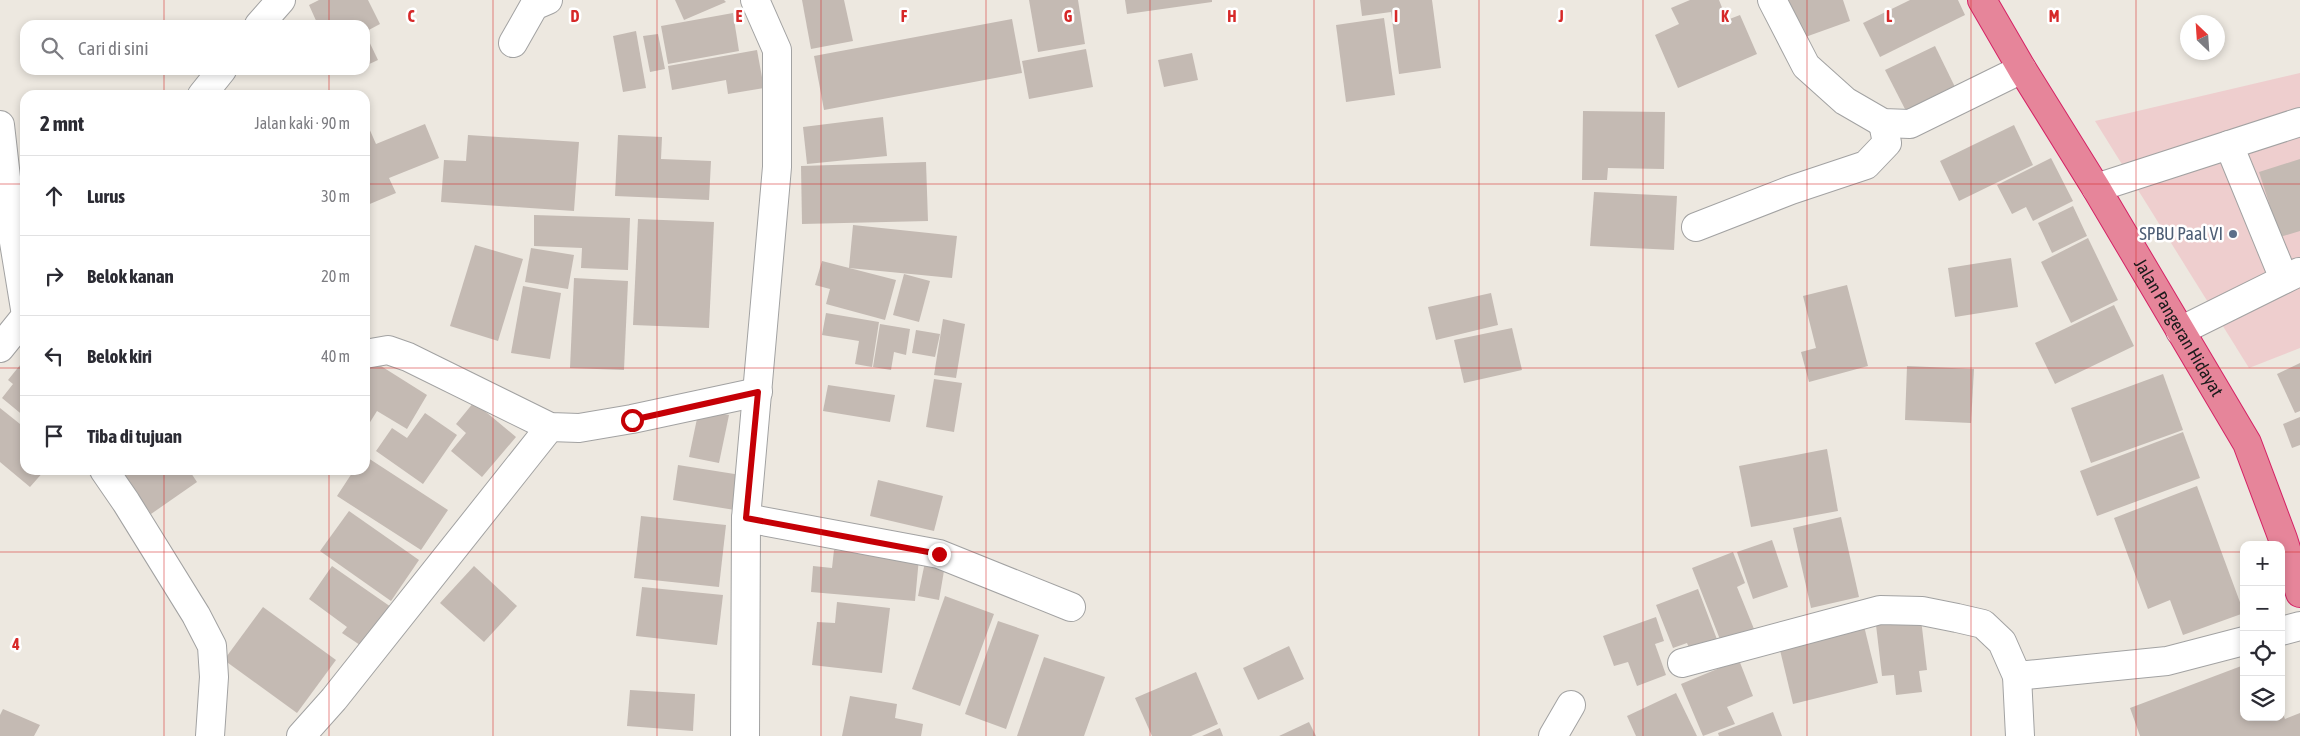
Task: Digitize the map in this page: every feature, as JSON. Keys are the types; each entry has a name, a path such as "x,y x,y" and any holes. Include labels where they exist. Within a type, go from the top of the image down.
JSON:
{"highway":[{"name":"Jalan Pangeran Hidayat","path":"1982,0 2247,443 2283,539 2300,593"}],"street":[{"path":"263,20 280,0"},
{"path":"513,43 534,6 548,0"},
{"path":"744,736 746,518 777,167 777,50 755,0"},
{"path":"1772,0 1806,66 1845,101 1883,123 1910,124 2022,69"},
{"path":"206,90 218,75"},
{"path":"2096,188 2300,122"},
{"path":"1696,227 1791,190 1866,165 1887,143 1883,123"},
{"path":"0,125 12,230 20,279"},
{"path":"2180,332 2292,276 2229,144"},
{"path":"0,348 20,323"},
{"path":"370,353 388,350 408,357 550,426 579,428 632,420 758,392"},
{"path":"301,736 334,699 550,426"},
{"path":"107,475 196,615 212,646 214,677 210,736"},
{"path":"746,518 939,554 1072,607"},
{"path":"1682,663 1880,610 1922,611 1983,624 2002,642 2017,676 2020,736"},
{"path":"2285,630 2300,626"},
{"path":"2017,676 2167,661 2240,642"},
{"path":"1553,736 1571,705"}],"shaded area":[{"name":"SPBU Paal VI","path":"2300,73 2300,348 2249,368 2095,121"}],"building":[{"path":"319,0 368,0 380,24 370,29 370,20 316,20 309,5"},
{"path":"675,0 724,0 726,2 684,20"},
{"path":"802,0 844,0 853,41 811,49"},
{"path":"1029,0 1078,0 1085,44 1038,52"},
{"path":"1125,0 1212,0 1212,2 1127,14"},
{"path":"1360,0 1432,0 1441,68 1399,74 1391,12 1362,16"},
{"path":"1690,0 1719,0 1727,20 1740,15 1757,54 1678,88 1655,35 1679,24 1671,8"},
{"path":"1786,0 1843,0 1850,21 1797,40"},
{"path":"1910,0 1958,0 1965,15 1880,57 1863,23"},
{"path":"733,13 739,51 668,64 661,26"},
{"path":"1384,18 1395,95 1346,102 1336,25"},
{"path":"1012,19 1022,73 824,110 814,56"},
{"path":"636,31 646,88 623,92 613,36"},
{"path":"658,34 665,69 650,72 643,36"},
{"path":"370,43 378,60 370,64"},
{"path":"1935,46 1955,87 1906,111 1885,70"},
{"path":"1086,49 1093,87 1029,99 1022,61"},
{"path":"757,50 764,88 728,94 726,80 672,90 668,66"},
{"path":"1192,53 1198,80 1164,87 1158,60"},
{"path":"1583,111 1665,112 1664,169 1608,168 1607,180 1582,180"},
{"path":"883,117 887,156 807,164 803,127"},
{"path":"425,124 439,158 389,178 396,193 370,204 370,130 376,144"},
{"path":"2014,125 2033,165 1959,201 1940,161"},
{"path":"468,135 579,142 574,211 441,202 444,160 466,161"},
{"path":"618,135 662,137 661,159 711,161 709,200 615,196"},
{"path":"2051,158 2073,201 2033,221 2026,207 2012,214 1997,185"},
{"path":"2300,159 2300,231 2280,237 2259,172"},
{"path":"926,162 928,221 802,224 801,166"},
{"path":"1594,192 1677,196 1674,250 1590,246"},
{"path":"2073,206 2087,236 2052,253 2038,223"},
{"path":"534,215 630,218 628,270 581,268 582,248 534,246"},
{"path":"638,219 714,222 709,328 633,325"},
{"path":"853,225 957,236 952,278 849,268"},
{"path":"2088,238 2118,300 2071,323 2041,262"},
{"path":"475,245 523,259 498,341 450,326"},
{"path":"531,248 574,255 568,289 525,282"},
{"path":"2011,258 2018,307 1955,317 1948,268"},
{"path":"822,261 896,280 885,320 826,304 830,289 815,285"},
{"path":"904,274 930,281 919,322 893,315"},
{"path":"574,278 628,281 624,370 570,368"},
{"path":"1847,285 1868,366 1809,382 1801,352 1816,348 1803,296"},
{"path":"523,286 561,293 550,359 511,353"},
{"path":"1491,293 1498,325 1436,340 1428,307"},
{"path":"2114,305 2134,346 2055,384 2035,343"},
{"path":"826,313 879,322 872,367 855,364 859,341 822,335"},
{"path":"943,319 965,324 956,378 934,375"},
{"path":"880,324 910,329 906,355 894,352 891,370 873,367"},
{"path":"1512,328 1522,370 1464,383 1454,340"},
{"path":"916,330 940,334 935,357 912,353"},
{"path":"373,361 427,395 407,429 377,411 370,422 370,366"},
{"path":"2300,363 2300,411 2295,413 2277,374"},
{"path":"20,365 20,413 2,398 13,384 8,380"},
{"path":"1907,366 1974,369 1971,423 1905,420"},
{"path":"2163,374 2183,430 2091,463 2071,408"},
{"path":"934,379 962,383 954,432 926,427"},
{"path":"828,385 895,395 890,422 823,411"},
{"path":"474,402 516,437 482,477 451,451 466,433 456,424"},
{"path":"0,408 20,424 20,475 41,475 30,487 0,462"},
{"path":"699,409 729,415 719,463 689,457"},
{"path":"425,413 457,435 423,484 376,451 392,428 407,438"},
{"path":"2300,417 2300,445 2292,448 2283,424"},
{"path":"2183,432 2200,478 2097,516 2080,471"},
{"path":"1827,449 1838,511 1751,527 1739,466"},
{"path":"370,459 448,510 421,550 337,496 351,475 370,475"},
{"path":"678,465 747,476 741,511 673,500"},
{"path":"124,475 192,475 197,482 151,514"},
{"path":"878,480 943,496 934,531 870,516"},
{"path":"2197,486 2240,602 2240,614 2183,635 2170,600 2148,609 2114,518"},
{"path":"349,511 419,560 391,601 320,551"},
{"path":"641,516 726,525 719,587 634,578"},
{"path":"1841,517 1859,597 1811,608 1793,528"},
{"path":"1772,540 1788,587 1753,599 1737,552"},
{"path":"834,550 919,558 915,601 811,592 813,566 832,568"},
{"path":"1733,552 1745,583 1737,587 1754,629 1721,642 1692,568"},
{"path":"925,562 945,565 939,600 918,596"},
{"path":"332,566 391,607 363,647 342,633 347,627 309,599"},
{"path":"474,566 517,606 484,642 440,603"},
{"path":"642,587 723,595 717,645 636,636"},
{"path":"1698,589 1718,642 1691,652 1687,643 1673,648 1656,605"},
{"path":"945,596 994,614 960,706 912,689"},
{"path":"837,602 890,608 882,673 812,665 817,622 835,623"},
{"path":"263,607 336,660 297,713 224,660"},
{"path":"1656,617 1664,641 1655,644 1666,675 1637,686 1628,662 1614,666 1603,636"},
{"path":"1921,619 1927,670 1919,671 1922,692 1896,695 1894,675 1882,676 1876,625"},
{"path":"998,621 1039,635 1006,729 965,714"},
{"path":"1864,626 1878,683 1793,704 1779,646"},
{"path":"1289,646 1304,679 1258,700 1243,668"},
{"path":"1044,657 1105,677 1084,736 1017,736"},
{"path":"1739,660 1753,696 1727,707 1735,724 1703,736 1681,684"},
{"path":"2240,667 2240,721 2285,721 2285,719 2300,713 2300,736 2140,736 2130,708"},
{"path":"1196,672 1218,724 1191,736 1152,736 1135,698"},
{"path":"630,690 695,694 693,731 627,726"},
{"path":"1676,693 1697,736 1636,736 1627,716"},
{"path":"850,696 897,704 895,718 923,724 921,736 842,736"},
{"path":"3,709 40,725 34,736 0,736 0,715"},
{"path":"1773,712 1782,736 1719,736 1718,733"},
{"path":"1309,722 1316,736 1279,736"},
{"path":"1220,728 1223,736 1202,736"}],"place":[{"name":"SPBU Paal VI","path":"2233,234"}],"route":[{"path":"632,420 758,392 746,518 939,554"}]}
